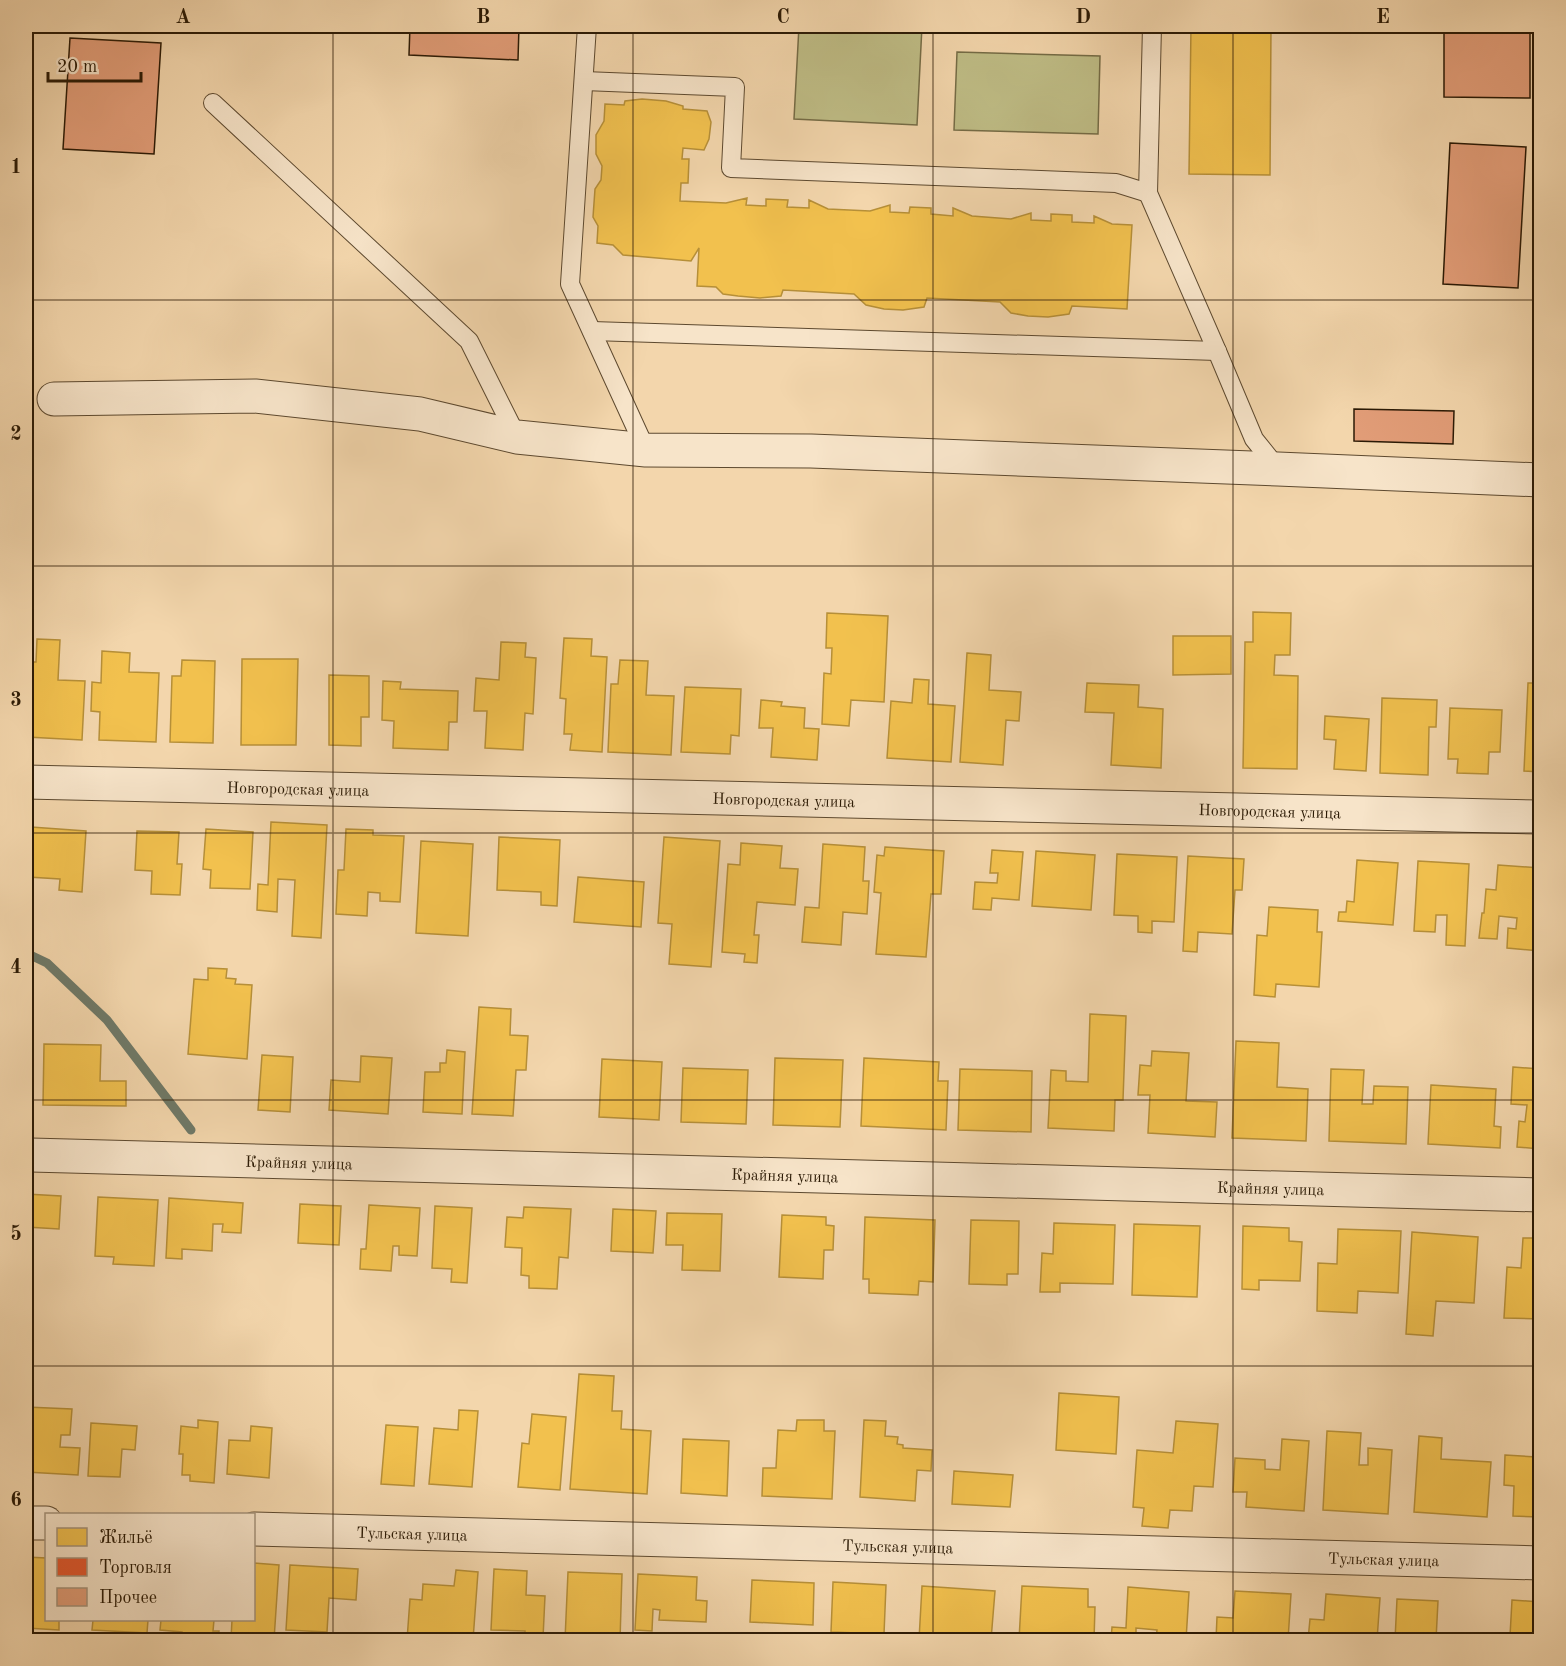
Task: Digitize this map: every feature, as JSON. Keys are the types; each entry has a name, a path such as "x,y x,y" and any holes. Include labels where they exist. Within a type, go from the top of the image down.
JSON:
{"street":[{"path":"54,399 255,396 420,414 517,437 646,450 811,451 1540,480"},
{"name":"Новгородская улица","path":"26,782 1540,817"},
{"name":"Крайняя улица","path":"32,1155 1540,1195"},
{"path":"26,1523 45,1523"},
{"name":"Тульская улица","path":"255,1529 1540,1563"}],"lane":[{"path":"587,26 570,284 646,450"},
{"path":"1152,26 1148,193 1254,439 1278,468"},
{"path":"584,81 735,87 731,168 1116,183 1148,193"},
{"path":"213,103 469,341 517,437"},
{"path":"592,331 1217,351"}],"shaded area":[{"path":"799,26 922,26 917,125 794,119"},
{"path":"957,52 1100,56 1098,134 954,130"}],"building: Жильё":[{"path":"1191,26 1271,26 1270,175 1189,174"},
{"path":"642,99 666,101 683,106 683,109 707,111 711,122 709,139 704,150 683,148 682,159 689,159 688,183 681,183 680,201 726,203 747,198 746,205 766,206 766,199 788,200 787,207 809,208 809,200 828,209 870,211 890,205 890,212 909,213 910,207 931,208 931,214 953,216 953,208 972,216 1011,219 1031,213 1031,220 1051,221 1051,214 1072,215 1072,222 1094,223 1094,216 1112,224 1132,225 1127,309 1072,306 1069,314 1048,317 1011,313 1000,302 927,298 924,307 903,310 866,305 854,294 783,290 781,296 760,298 738,296 723,294 716,287 697,286 699,248 691,261 623,255 613,245 597,243 598,226 593,217 595,189 601,180 602,166 596,154 596,135 604,121 605,104 624,105 625,101"},
{"path":"1253,612 1291,613 1290,655 1275,655 1274,675 1298,676 1297,769 1243,768 1245,642 1253,642"},
{"path":"827,613 888,616 884,702 851,700 849,726 822,724 824,673 831,674 832,648 826,648"},
{"path":"1173,636 1231,636 1231,674 1173,675"},
{"path":"564,638 592,639 591,656 607,657 602,752 570,750 572,734 564,734 566,699 560,698"},
{"path":"37,639 60,640 58,680 85,681 82,740 27,737 29,706 26,706 26,662 36,662"},
{"path":"501,642 526,643 525,657 536,658 533,714 525,713 523,750 485,748 487,711 474,711 476,678 499,680"},
{"path":"102,651 130,653 129,672 159,673 156,742 99,740 100,712 91,711 92,682 101,683"},
{"path":"967,653 991,655 989,690 1021,692 1019,721 1006,720 1003,765 960,762"},
{"path":"242,659 298,659 296,745 241,745"},
{"path":"182,660 215,661 213,743 170,742 172,676 181,676"},
{"path":"620,660 648,661 646,695 674,696 671,755 608,752 611,684 618,684"},
{"path":"329,675 369,676 369,717 361,717 361,746 329,745"},
{"path":"914,679 929,680 928,704 955,706 951,762 887,758 891,701 912,703"},
{"path":"383,681 401,682 400,689 458,691 457,722 449,722 448,750 393,748 394,721 382,720"},
{"path":"1087,683 1139,685 1138,707 1163,709 1161,768 1111,765 1114,713 1085,712"},
{"path":"1528,683 1540,683 1540,772 1524,771"},
{"path":"685,687 741,689 739,736 731,735 730,754 681,752"},
{"path":"1382,698 1437,700 1436,727 1429,727 1428,775 1380,773"},
{"path":"761,700 782,702 781,706 805,708 804,728 819,729 817,760 771,757 773,728 759,728"},
{"path":"1450,708 1502,710 1500,752 1489,752 1488,774 1457,773 1458,759 1448,759"},
{"path":"1325,716 1369,719 1366,771 1334,769 1336,740 1324,739"},
{"path":"271,822 327,825 321,938 292,936 295,880 278,879 277,912 257,910 258,884 268,885"},
{"path":"31,827 86,831 82,892 59,890 60,879 28,877"},
{"path":"206,829 253,832 250,889 210,888 211,870 203,869"},
{"path":"346,829 373,830 373,835 404,836 400,902 380,901 380,893 368,892 367,916 336,914 338,870 344,870"},
{"path":"137,831 179,832 177,864 182,864 180,895 151,894 152,871 135,870"},
{"path":"499,837 560,840 557,906 541,905 541,892 497,890"},
{"path":"664,837 720,841 711,967 669,964 672,924 658,923"},
{"path":"421,841 473,844 468,936 416,933"},
{"path":"741,843 782,846 780,868 798,869 795,905 757,902 754,935 759,935 757,963 744,962 745,954 722,952 728,864 740,865"},
{"path":"823,844 865,847 863,881 869,881 867,914 843,912 841,945 802,942 805,907 819,908"},
{"path":"885,847 944,851 941,894 931,894 926,957 876,954 881,893 874,892 877,855 884,856"},
{"path":"992,850 1023,852 1019,900 992,898 991,910 973,909 975,882 997,883 998,873 990,873"},
{"path":"1036,851 1095,855 1091,910 1032,906"},
{"path":"1117,854 1177,857 1174,922 1152,921 1152,933 1138,932 1138,916 1114,915"},
{"path":"1188,856 1244,859 1242,890 1235,890 1232,934 1198,932 1197,952 1183,951"},
{"path":"1357,860 1398,863 1393,925 1338,921 1339,912 1346,912 1347,901 1354,902"},
{"path":"1418,861 1469,864 1465,946 1446,945 1447,915 1436,915 1435,932 1414,931"},
{"path":"1498,865 1540,868 1540,951 1507,948 1508,928 1516,929 1517,918 1499,916 1497,939 1479,938 1486,889 1496,890"},
{"path":"578,877 644,882 641,927 574,922"},
{"path":"1269,907 1318,910 1317,932 1322,932 1319,987 1276,984 1275,997 1254,995 1257,935 1267,936"},
{"path":"208,968 227,969 226,978 236,979 235,984 252,985 247,1059 188,1054 194,979 208,980"},
{"path":"479,1007 511,1009 510,1035 528,1036 526,1070 516,1070 513,1116 472,1114"},
{"path":"1090,1014 1126,1016 1123,1100 1115,1100 1114,1131 1048,1128 1051,1070 1066,1071 1066,1081 1088,1082"},
{"path":"1236,1041 1279,1043 1277,1087 1308,1089 1306,1141 1232,1138"},
{"path":"44,1044 101,1045 100,1081 126,1081 126,1106 43,1105"},
{"path":"447,1050 465,1052 462,1114 423,1112 425,1072 440,1072 440,1063 446,1063"},
{"path":"1152,1051 1189,1053 1186,1101 1217,1102 1215,1137 1148,1133 1150,1095 1138,1095 1140,1065 1151,1066"},
{"path":"262,1055 293,1057 290,1112 258,1110"},
{"path":"361,1056 392,1058 388,1114 329,1110 331,1080 360,1082"},
{"path":"775,1058 843,1060 840,1127 773,1125"},
{"path":"864,1058 939,1062 938,1081 948,1081 946,1130 861,1126"},
{"path":"602,1059 662,1062 659,1120 599,1117"},
{"path":"1513,1067 1540,1069 1540,1149 1517,1147 1519,1121 1525,1122 1527,1105 1511,1104"},
{"path":"683,1068 748,1070 746,1124 681,1122"},
{"path":"960,1069 1032,1071 1031,1132 958,1130"},
{"path":"1331,1069 1364,1070 1362,1104 1373,1104 1374,1086 1408,1087 1406,1144 1329,1141"},
{"path":"1431,1085 1496,1089 1494,1126 1501,1127 1500,1148 1428,1144"},
{"path":"26,1194 61,1196 59,1229 26,1227"},
{"path":"98,1197 158,1200 154,1266 113,1264 114,1257 95,1256"},
{"path":"169,1198 243,1203 241,1233 222,1232 223,1224 213,1224 212,1251 182,1249 182,1259 166,1258"},
{"path":"300,1204 341,1206 339,1245 298,1243"},
{"path":"369,1205 420,1208 417,1256 399,1255 399,1246 393,1246 391,1271 360,1269 361,1249 366,1249"},
{"path":"435,1206 472,1208 467,1283 451,1282 452,1269 432,1268"},
{"path":"524,1207 571,1209 568,1258 559,1257 557,1289 529,1288 529,1276 521,1275 522,1248 505,1247 507,1217 523,1218"},
{"path":"613,1209 656,1211 653,1253 611,1251"},
{"path":"667,1213 722,1214 720,1271 682,1270 683,1245 666,1245"},
{"path":"782,1215 826,1217 826,1225 834,1226 833,1250 824,1250 823,1279 779,1277"},
{"path":"865,1217 935,1220 933,1282 919,1281 918,1295 869,1293 869,1279 863,1279"},
{"path":"971,1220 1019,1221 1018,1274 1007,1274 1007,1285 969,1284"},
{"path":"1054,1223 1115,1225 1113,1284 1060,1283 1060,1292 1040,1292 1042,1253 1053,1254"},
{"path":"1134,1224 1200,1226 1197,1297 1132,1295"},
{"path":"1243,1226 1289,1228 1289,1241 1302,1242 1300,1281 1259,1280 1259,1290 1242,1289"},
{"path":"1338,1229 1401,1231 1398,1293 1358,1291 1357,1313 1317,1311 1318,1263 1337,1264"},
{"path":"1412,1232 1478,1237 1474,1303 1436,1301 1433,1336 1406,1334"},
{"path":"1523,1238 1540,1238 1540,1319 1504,1318 1507,1267 1521,1268"},
{"path":"579,1374 614,1376 612,1411 622,1411 621,1429 651,1431 647,1494 570,1489"},
{"path":"1059,1393 1119,1397 1116,1454 1056,1450"},
{"path":"26,1407 72,1409 70,1435 61,1435 60,1447 80,1448 78,1475 26,1472"},
{"path":"459,1410 478,1411 472,1487 429,1484 434,1428 458,1430"},
{"path":"532,1414 566,1417 560,1490 518,1487 522,1443 529,1444"},
{"path":"198,1420 218,1422 214,1483 190,1481 190,1475 182,1475 183,1454 179,1454 181,1426 198,1428"},
{"path":"797,1420 824,1420 824,1431 835,1431 832,1499 762,1496 763,1468 776,1468 778,1430 796,1431"},
{"path":"864,1420 886,1421 885,1436 898,1437 897,1444 903,1445 903,1448 932,1450 931,1471 917,1470 915,1501 860,1497"},
{"path":"1176,1421 1218,1424 1213,1487 1194,1486 1192,1511 1170,1510 1168,1528 1142,1526 1144,1508 1133,1507 1137,1450 1173,1453"},
{"path":"91,1423 137,1426 135,1450 122,1449 120,1477 88,1476"},
{"path":"386,1425 418,1427 414,1486 381,1484"},
{"path":"251,1426 272,1428 269,1478 227,1474 229,1440 250,1441"},
{"path":"1327,1431 1361,1433 1359,1465 1368,1465 1368,1448 1392,1450 1388,1514 1323,1510"},
{"path":"1419,1436 1442,1438 1441,1459 1491,1462 1487,1517 1414,1512"},
{"path":"683,1439 729,1441 727,1496 681,1493"},
{"path":"1282,1439 1309,1441 1304,1511 1246,1507 1247,1492 1233,1492 1235,1458 1265,1460 1265,1469 1280,1470"},
{"path":"1505,1455 1536,1457 1535,1481 1540,1481 1540,1517 1513,1516 1514,1486 1504,1485"},
{"path":"954,1471 1013,1475 1010,1507 952,1504"},
{"path":"26,1557 45,1558 45,1621 59,1621 59,1630 26,1628"},
{"path":"255,1563 279,1565 274,1640 231,1639 232,1621 255,1621"},
{"path":"290,1565 358,1569 356,1600 329,1598 327,1632 286,1630"},
{"path":"494,1569 527,1571 526,1595 545,1596 543,1638 525,1638 525,1631 491,1630"},
{"path":"456,1570 478,1572 473,1640 407,1640 410,1599 422,1600 423,1584 454,1586"},
{"path":"568,1572 622,1574 620,1640 565,1640"},
{"path":"638,1574 697,1577 696,1600 707,1601 706,1622 659,1620 660,1610 653,1609 652,1631 635,1630"},
{"path":"752,1580 814,1583 813,1625 750,1622"},
{"path":"833,1582 886,1585 884,1634 831,1632"},
{"path":"922,1586 995,1591 991,1640 919,1640"},
{"path":"1022,1586 1088,1589 1088,1607 1095,1607 1094,1640 1019,1640"},
{"path":"1128,1587 1189,1592 1186,1640 1156,1640 1157,1630 1136,1628 1136,1640 1111,1640 1112,1627 1126,1628"},
{"path":"1235,1591 1291,1594 1288,1640 1216,1640 1217,1617 1233,1618"},
{"path":"1326,1594 1380,1598 1377,1640 1308,1640 1310,1619 1324,1620"},
{"path":"1397,1599 1438,1601 1436,1640 1395,1640"},
{"path":"1512,1600 1540,1602 1540,1640 1510,1636"},
{"path":"93,1621 148,1621 147,1633 92,1630"},
{"path":"161,1621 214,1621 213,1631 219,1631 218,1640 200,1640 201,1638 182,1636 182,1632 160,1630"}],"building: Торговля":[{"path":"362,26 362,30 227,27"}],"building: Прочее":[{"path":"410,26 519,26 518,60 409,55"},
{"path":"1444,26 1530,26 1530,98 1444,97"},
{"path":"70,38 161,43 154,154 63,149"},
{"path":"1450,143 1526,147 1518,288 1443,284"},
{"path":"1354,409 1454,411 1453,444 1354,441"}],"waterway":[{"path":"26,953 47,963 107,1020 191,1130"}]}
